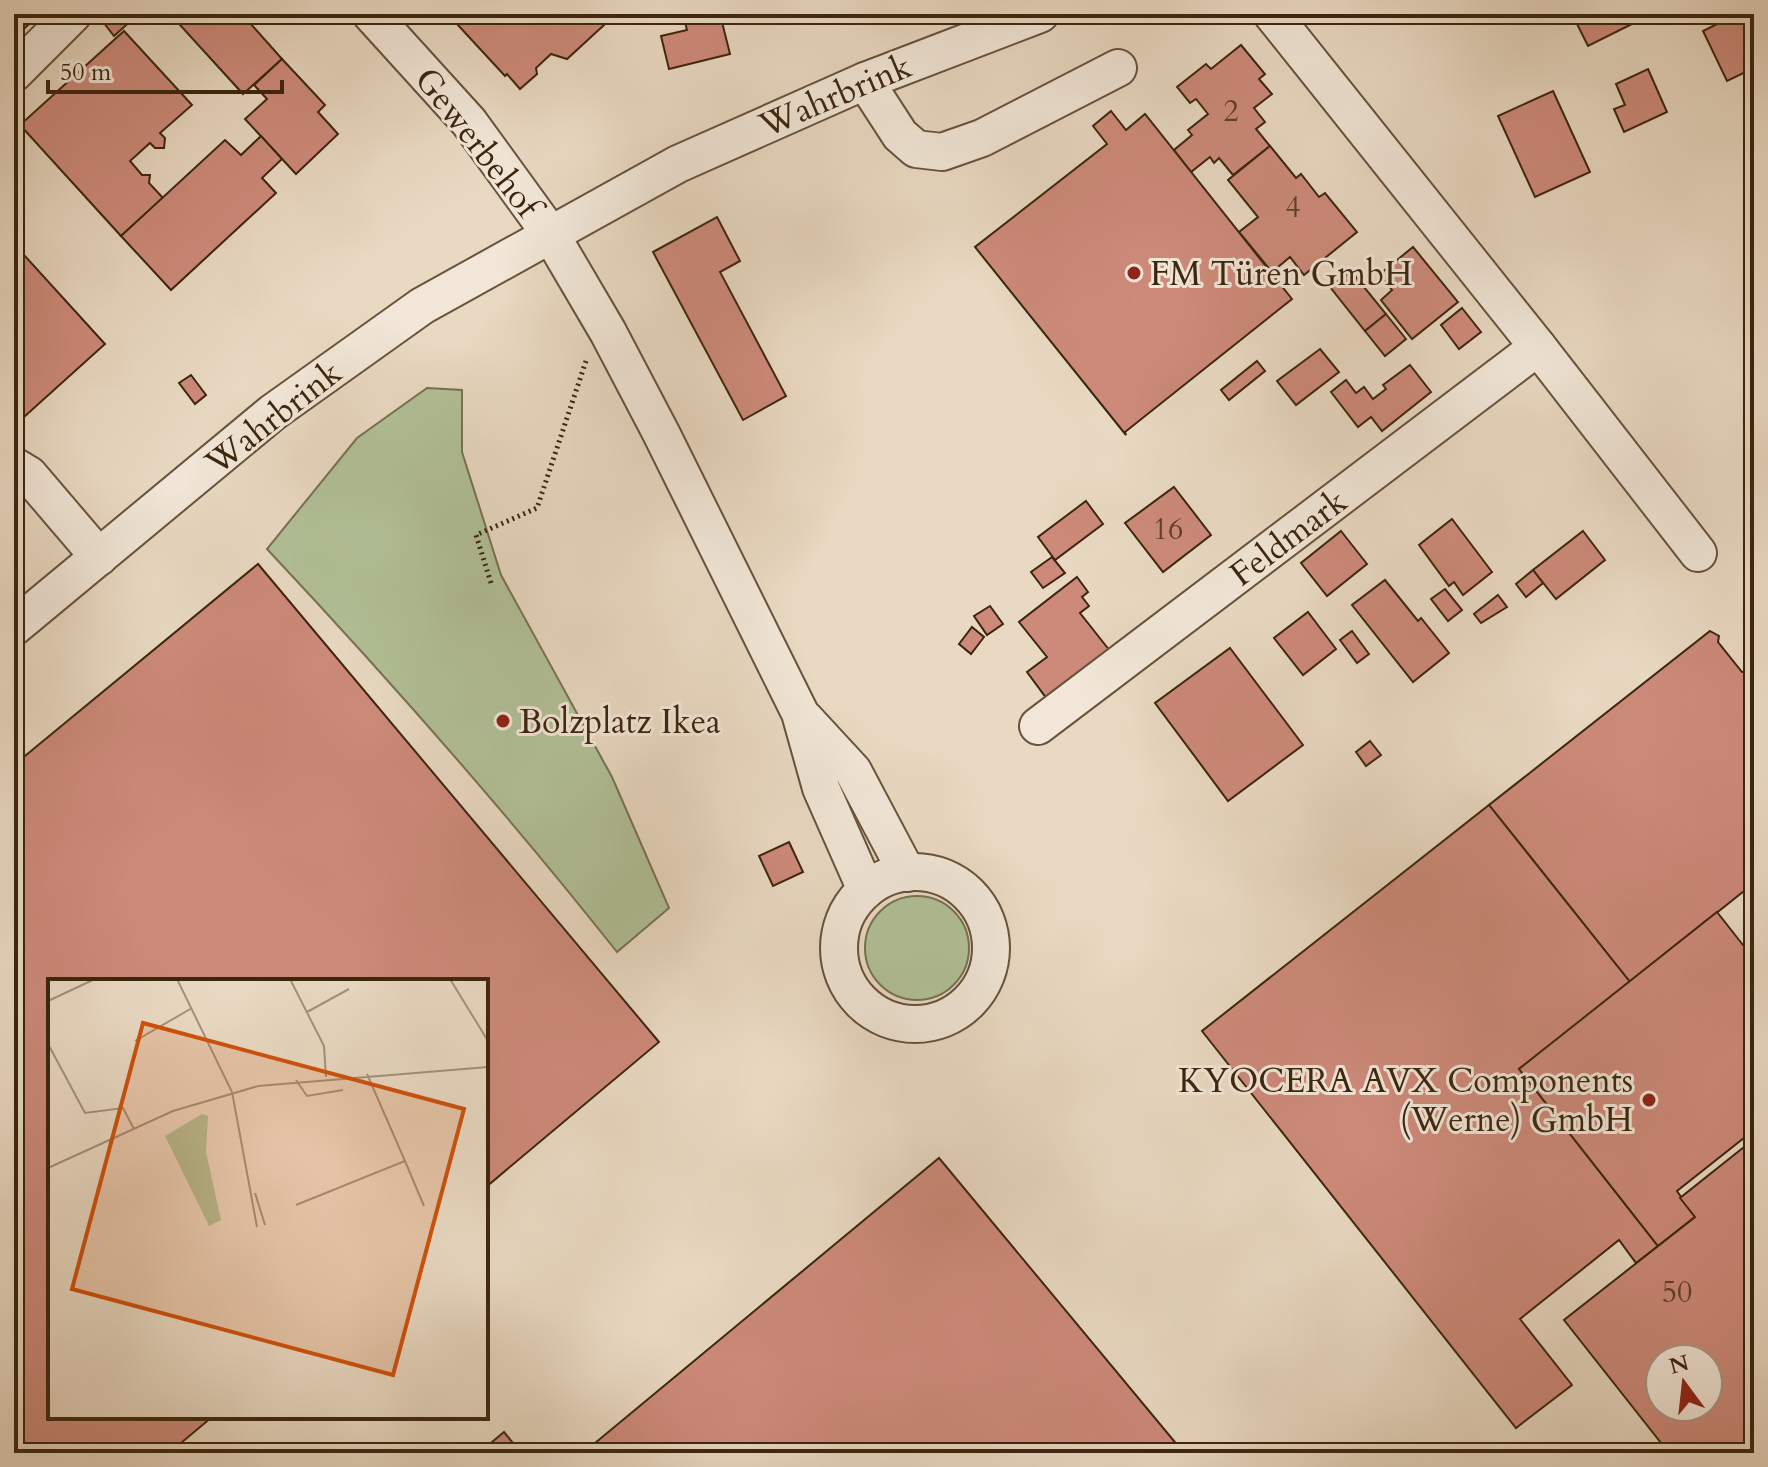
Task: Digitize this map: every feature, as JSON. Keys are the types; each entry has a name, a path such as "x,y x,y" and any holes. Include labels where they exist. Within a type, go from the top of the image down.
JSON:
{"street":[{"path":"14,73 73,14"},
{"name":"Gewerbehof","path":"371,14 469,122 551,235"},
{"path":"1272,14 1698,553"},
{"name":"Wahrbrink","path":"14,627 272,413 422,306 678,164 865,81 1021,17"},
{"path":"865,81 900,135 916,149 942,152 982,138 1118,68"},
{"path":"551,235 608,332 661,433 800,713 821,788 866,890"},
{"name":"Feldmark","path":"1038,726 1538,347"},
{"path":"14,466 29,475 99,557"},
{"path":"800,713 853,771 907,873"},
{"path":"907,873 936,875 953,881 974,899 988,923 991,960 977,994 964,1008 930,1023 893,1021 862,1003 850,989 843,972 840,936 854,903 866,890 881,879 907,873"}],"path":[{"path":"491,583 476,535 537,508 589,354 608,332"}],"green space":[{"path":"427,388 462,390 462,452 501,575 612,777 669,908 617,952 446,747 267,549 357,438"},
{"path":"917,896 937,900 954,911 965,928 969,948 965,968 954,985 937,996 917,1000 897,996 880,985 869,968 865,948 869,928 880,911 897,900"}],"building":[{"path":"14,14 40,14 14,38"},
{"path":"97,14 133,14 135,17 114,36"},
{"path":"170,14 242,14 282,59 243,94"},
{"path":"468,14 616,14 567,59 551,54 536,68 537,74 520,89 457,24"},
{"path":"683,14 711,14 713,24 722,22 730,54 669,69 661,36 687,30"},
{"path":"1572,14 1635,14 1638,21 1588,46"},
{"path":"1737,14 1754,14 1754,68 1727,81 1703,31"},
{"path":"124,31 192,105 160,133 165,138 164,148 155,148 150,143 130,161 142,175 150,175 149,183 163,198 121,236 20,125"},
{"path":"1241,45 1265,74 1259,79 1272,94 1254,108 1265,122 1256,129 1270,146 1233,175 1219,158 1214,163 1210,157 1191,172 1174,150 1192,135 1188,130 1208,114 1196,99 1190,103 1177,87 1206,64 1211,69"},
{"path":"282,59 325,105 318,112 338,134 296,174 245,119 267,99 254,85"},
{"path":"1648,69 1667,112 1624,132 1614,109 1625,105 1616,84"},
{"path":"1553,91 1590,172 1535,197 1498,116"},
{"name":"FM Türen GmbH","path":"1111,111 1126,130 1145,114 1292,299 1125,432 1126,435 975,247 1107,144 1093,126"},
{"path":"261,136 282,159 262,178 276,193 171,290 121,236 225,140 241,155"},
{"path":"1270,146 1296,178 1301,174 1319,197 1325,193 1357,232 1304,275 1290,257 1272,272 1239,232 1258,217 1228,180"},
{"path":"717,217 740,261 720,272 786,396 743,420 653,252"},
{"path":"14,244 105,344 14,426"},
{"path":"1413,247 1458,302 1412,339 1381,300 1392,290 1380,274"},
{"path":"1351,271 1386,314 1365,331 1330,287"},
{"path":"1462,308 1481,332 1459,349 1441,325"},
{"path":"1386,314 1406,339 1385,356 1365,331"},
{"path":"1320,349 1339,372 1296,405 1277,381"},
{"path":"1257,361 1265,371 1229,400 1221,390"},
{"path":"1410,365 1431,392 1382,431 1371,417 1358,427 1331,392 1346,380 1356,393 1364,387 1373,399 1386,389 1383,385"},
{"path":"191,375 206,395 195,404 179,383"},
{"path":"1174,487 1211,535 1163,572 1125,523"},
{"path":"1086,501 1103,524 1055,560 1038,537"},
{"path":"1452,519 1492,572 1463,595 1454,582 1449,586 1419,545"},
{"path":"1341,531 1367,564 1327,596 1301,563"},
{"path":"1583,531 1605,560 1556,599 1533,570"},
{"path":"1052,557 1065,573 1043,588 1031,572"},
{"path":"258,564 659,1042 488,1185 488,979 48,979 48,1419 210,1419 169,1453 14,1453 14,765"},
{"path":"1533,570 1543,583 1526,597 1516,584"},
{"path":"1077,577 1088,592 1082,597 1089,606 1080,613 1110,651 1047,699 1027,672 1047,657 1019,622"},
{"path":"1385,580 1449,653 1413,682 1352,605"},
{"path":"1445,589 1462,610 1448,621 1431,599"},
{"path":"1498,595 1507,607 1481,623 1474,614"},
{"path":"990,606 1003,624 987,635 974,616"},
{"path":"1308,612 1336,649 1303,675 1274,638"},
{"path":"972,627 984,637 971,654 959,644"},
{"path":"1352,631 1369,654 1357,663 1340,640"},
{"path":"1710,631 1719,636 1718,642 1742,672 1748,672 1747,679 1754,687 1754,883 1630,982 1489,805"},
{"path":"1230,648 1303,745 1228,801 1155,703"},
{"path":"1370,741 1381,755 1366,766 1356,752"},
{"path":"1489,805 1630,982 1519,1069 1658,1246 1636,1263 1619,1240 1520,1319 1572,1385 1516,1428 1202,1031"},
{"path":"789,842 803,872 773,886 759,856"},
{"name":"KYOCERA AVX Components (Werne) GmbH","path":"1717,912 1754,959 1754,1130 1677,1191 1695,1217 1658,1246 1519,1069"},
{"path":"1754,1139 1754,1453 1669,1453 1645,1423 1724,1423 1724,1343 1644,1343 1644,1421 1564,1320 1695,1217 1680,1198"},
{"path":"939,1158 1184,1453 583,1453"},
{"path":"504,1432 521,1453 479,1453"}],"place":[{"name":"FM Türen GmbH","path":"1134,273"},
{"name":"Bolzplatz Ikea","path":"503,721"},
{"name":"KYOCERA AVX Components (Werne) GmbH","path":"1649,1100"}]}
